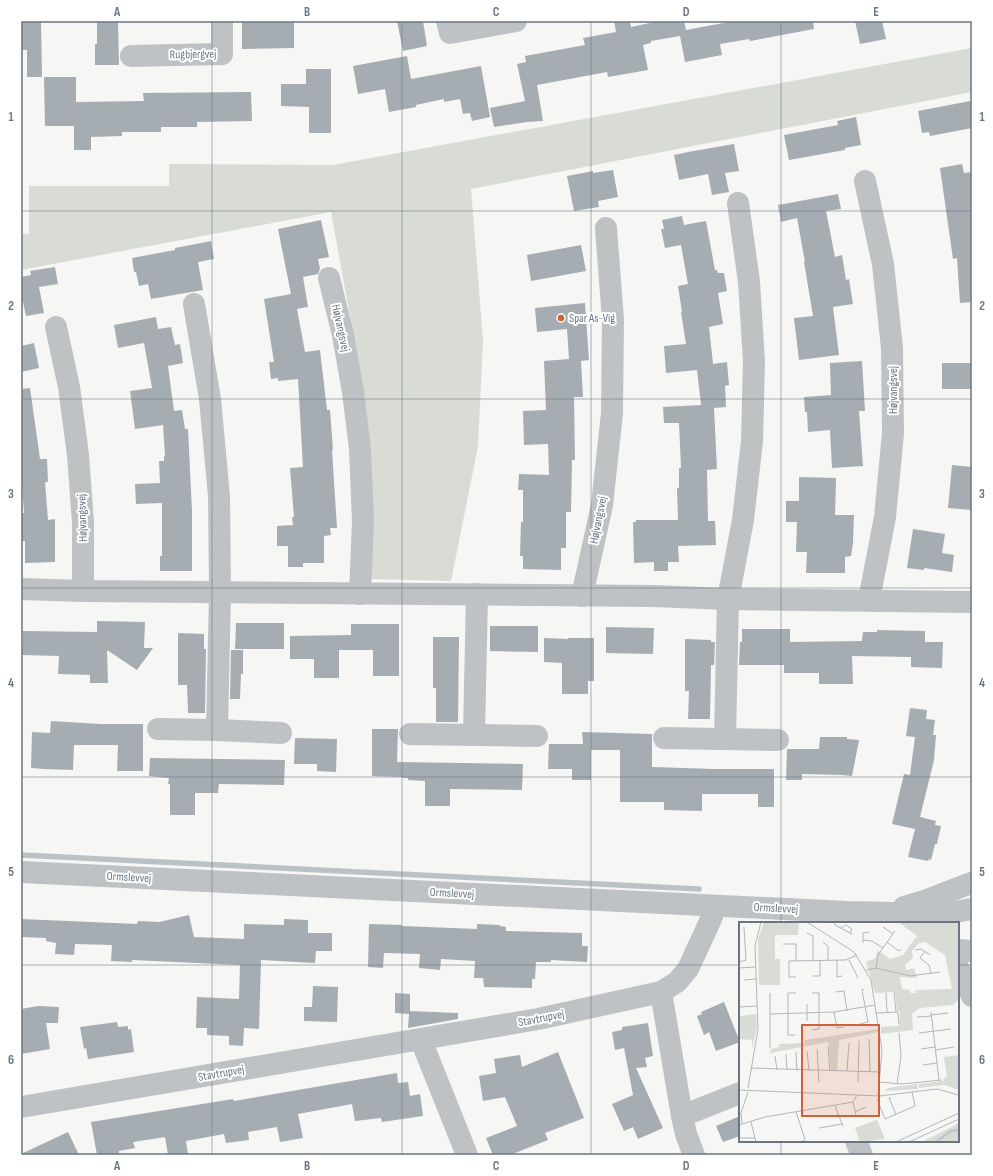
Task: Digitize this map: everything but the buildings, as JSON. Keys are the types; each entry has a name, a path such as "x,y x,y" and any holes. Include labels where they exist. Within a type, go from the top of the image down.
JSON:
{"street":[{"name":"Rugbjergvej","path":"131,56 222,54 222,21"},
{"path":"447,21 450,33 516,21"},
{"name":"Højvangsvej","path":"865,181 883,264 892,348 893,417 893,433 885,517 869,600"},
{"path":"725,739 728,599 743,520 752,441 754,377 749,282 738,202"},
{"name":"Højvangsvej","path":"582,596 602,505 612,413 614,320 606,228"},
{"name":"Højvangsvej","path":"329,278 343,335 353,392 360,449 363,522 360,594"},
{"path":"194,304 210,399 219,496 220,592 217,730"},
{"name":"Højvangsvej","path":"56,327 69,387 78,455 83,523 83,591"},
{"path":"21,589 83,591 653,596 728,599 972,602"},
{"path":"474,735 477,594"},
{"path":"158,729 281,733"},
{"path":"410,734 537,736"},
{"path":"664,738 778,740"},
{"name":"Ormslevvej","path":"21,872 713,906 928,914 958,912 972,909"},
{"name":"Ormslevvej","path":"884,912 927,900 952,891 972,887"},
{"name":"Stavtrupvej","path":"21,1107 538,1019 661,992 677,982 688,969 712,917 713,906"},
{"path":"962,956 972,996"},
{"path":"661,992 682,1116 686,1134 694,1155"},
{"path":"421,1040 467,1155"},
{"path":"682,1116 739,1093"},
{"path":"856,1142 862,1155"}],"shaded area":[{"path":"972,48 972,92 471,189 483,340 478,446 451,581 372,579 369,446 360,371 331,212 21,270 21,234 29,234 29,186 169,186 169,164 333,165"}],"waterway":[{"path":"21,855 699,889"}],"place":[{"name":"Spar As-Vig","path":"561,318"}]}
